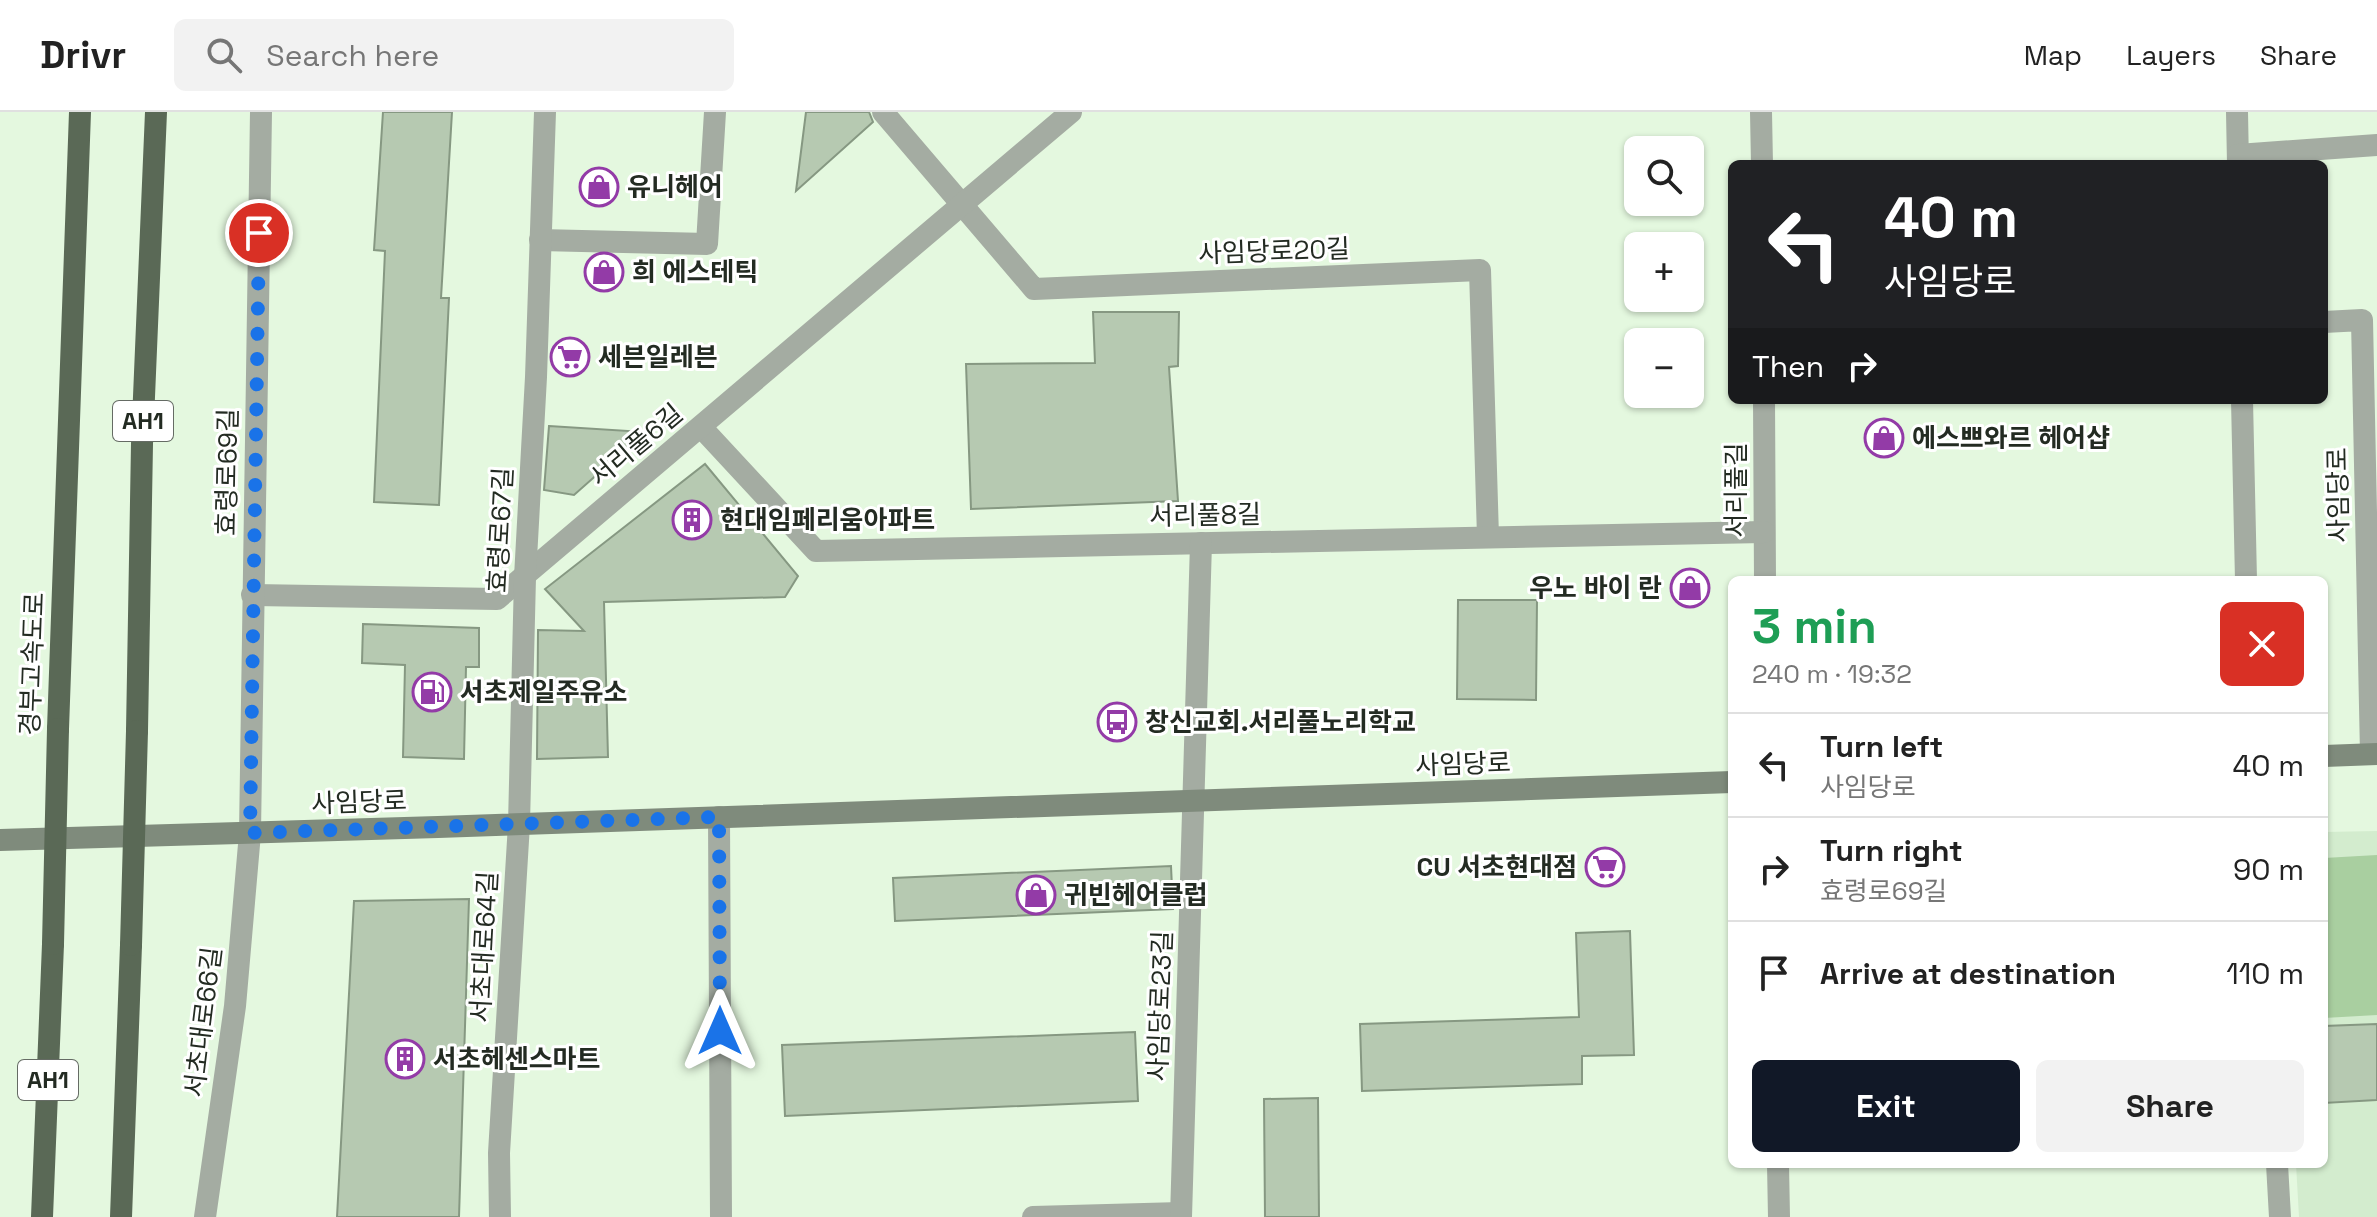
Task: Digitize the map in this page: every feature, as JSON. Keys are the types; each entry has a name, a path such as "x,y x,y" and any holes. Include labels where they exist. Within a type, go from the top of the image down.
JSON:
{"highway":[{"name":"경부고속도로","path":"42,1217 80,112"},
{"name":"AH1","path":"121,1217 137,731 142,444 156,112"}],"main road":[{"name":"사임당로","path":"2328,756 2374,754"},
{"name":"사임당로","path":"0,840 1728,782"}],"street":[{"name":"효령로69길","path":"250,833 261,112"},
{"name":"효령로67길","path":"519,824 525,577 545,112"},
{"path":"540,240 707,244 715,112"},
{"name":"사임당로20길","path":"883,112 1034,289 1480,270 1488,537"},
{"name":"서리풀6길","path":"252,595 497,599 1071,112"},
{"path":"1761,112 1762,160"},
{"path":"2237,112 2238,159 2377,145"},
{"name":"사임당로","path":"2328,322 2362,320 2374,754"},
{"name":"서리풀길","path":"1764,404 1765,576"},
{"path":"2242,404 2246,576"},
{"name":"서리풀8길","path":"701,427 816,551 1764,532"},
{"path":"1195,801 1201,543"},
{"name":"사임당로23길","path":"1033,1217 1181,1215 1195,801"},
{"path":"719,817 721,1217"},
{"name":"서초대로64길","path":"500,1217 499,1153 519,824"},
{"name":"서초대로66길","path":"205,1217 235,1006 250,833"},
{"path":"1778,1168 1779,1217"},
{"path":"2277,1168 2280,1217"}],"shaded area":[{"path":"2377,831 2377,1217 2299,1217 2296,1168 2328,1168 2328,832"},
{"path":"2377,855 2377,1015 2328,1018 2328,858"}],"building":[{"path":"383,112 452,112 441,298 449,298 439,505 374,502 385,251 374,250"},
{"path":"806,112 869,112 873,122 796,191"},
{"path":"1093,312 1179,312 1178,366 1169,367 1178,501 971,509 966,364 1095,363"},
{"path":"549,426 645,432 574,495 544,490"},
{"name":"현대임페리움아파트","path":"705,464 798,576 785,597 604,602 608,757 537,759 538,630 584,631 545,589"},
{"path":"1458,600 1537,600 1536,700 1457,699"},
{"path":"363,624 479,628 479,667 466,667 464,759 403,757 405,665 362,663"},
{"path":"1171,866 1173,909 895,921 893,878"},
{"name":"서초헤센스마트","path":"469,899 459,1217 337,1217 354,901"},
{"path":"1630,931 1634,1055 1582,1056 1582,1084 1362,1091 1360,1024 1579,1017 1576,933"},
{"path":"2377,1024 2377,1100 2328,1103 2328,1026"},
{"path":"1135,1032 1138,1101 785,1116 782,1045"},
{"path":"1318,1098 1319,1217 1265,1217 1264,1099"}],"place":[{"name":"유니헤어","path":"599,187"},
{"name":"희 에스테틱","path":"604,272"},
{"name":"세븐일레븐","path":"570,357"},
{"name":"에스쁘와르 헤어샵","path":"1884,438"},
{"name":"현대임페리움아파트","path":"692,520"},
{"name":"우노 바이 란","path":"1690,588"},
{"name":"서초제일주유소","path":"432,692"},
{"name":"창신교회.서리풀노리학교","path":"1117,722"},
{"name":"CU 서초현대점","path":"1605,867"},
{"name":"귀빈헤어클럽","path":"1036,895"},
{"name":"서초헤센스마트","path":"405,1059"}],"route":[{"path":"259,233 250,833 719,817 720,1031"}]}
